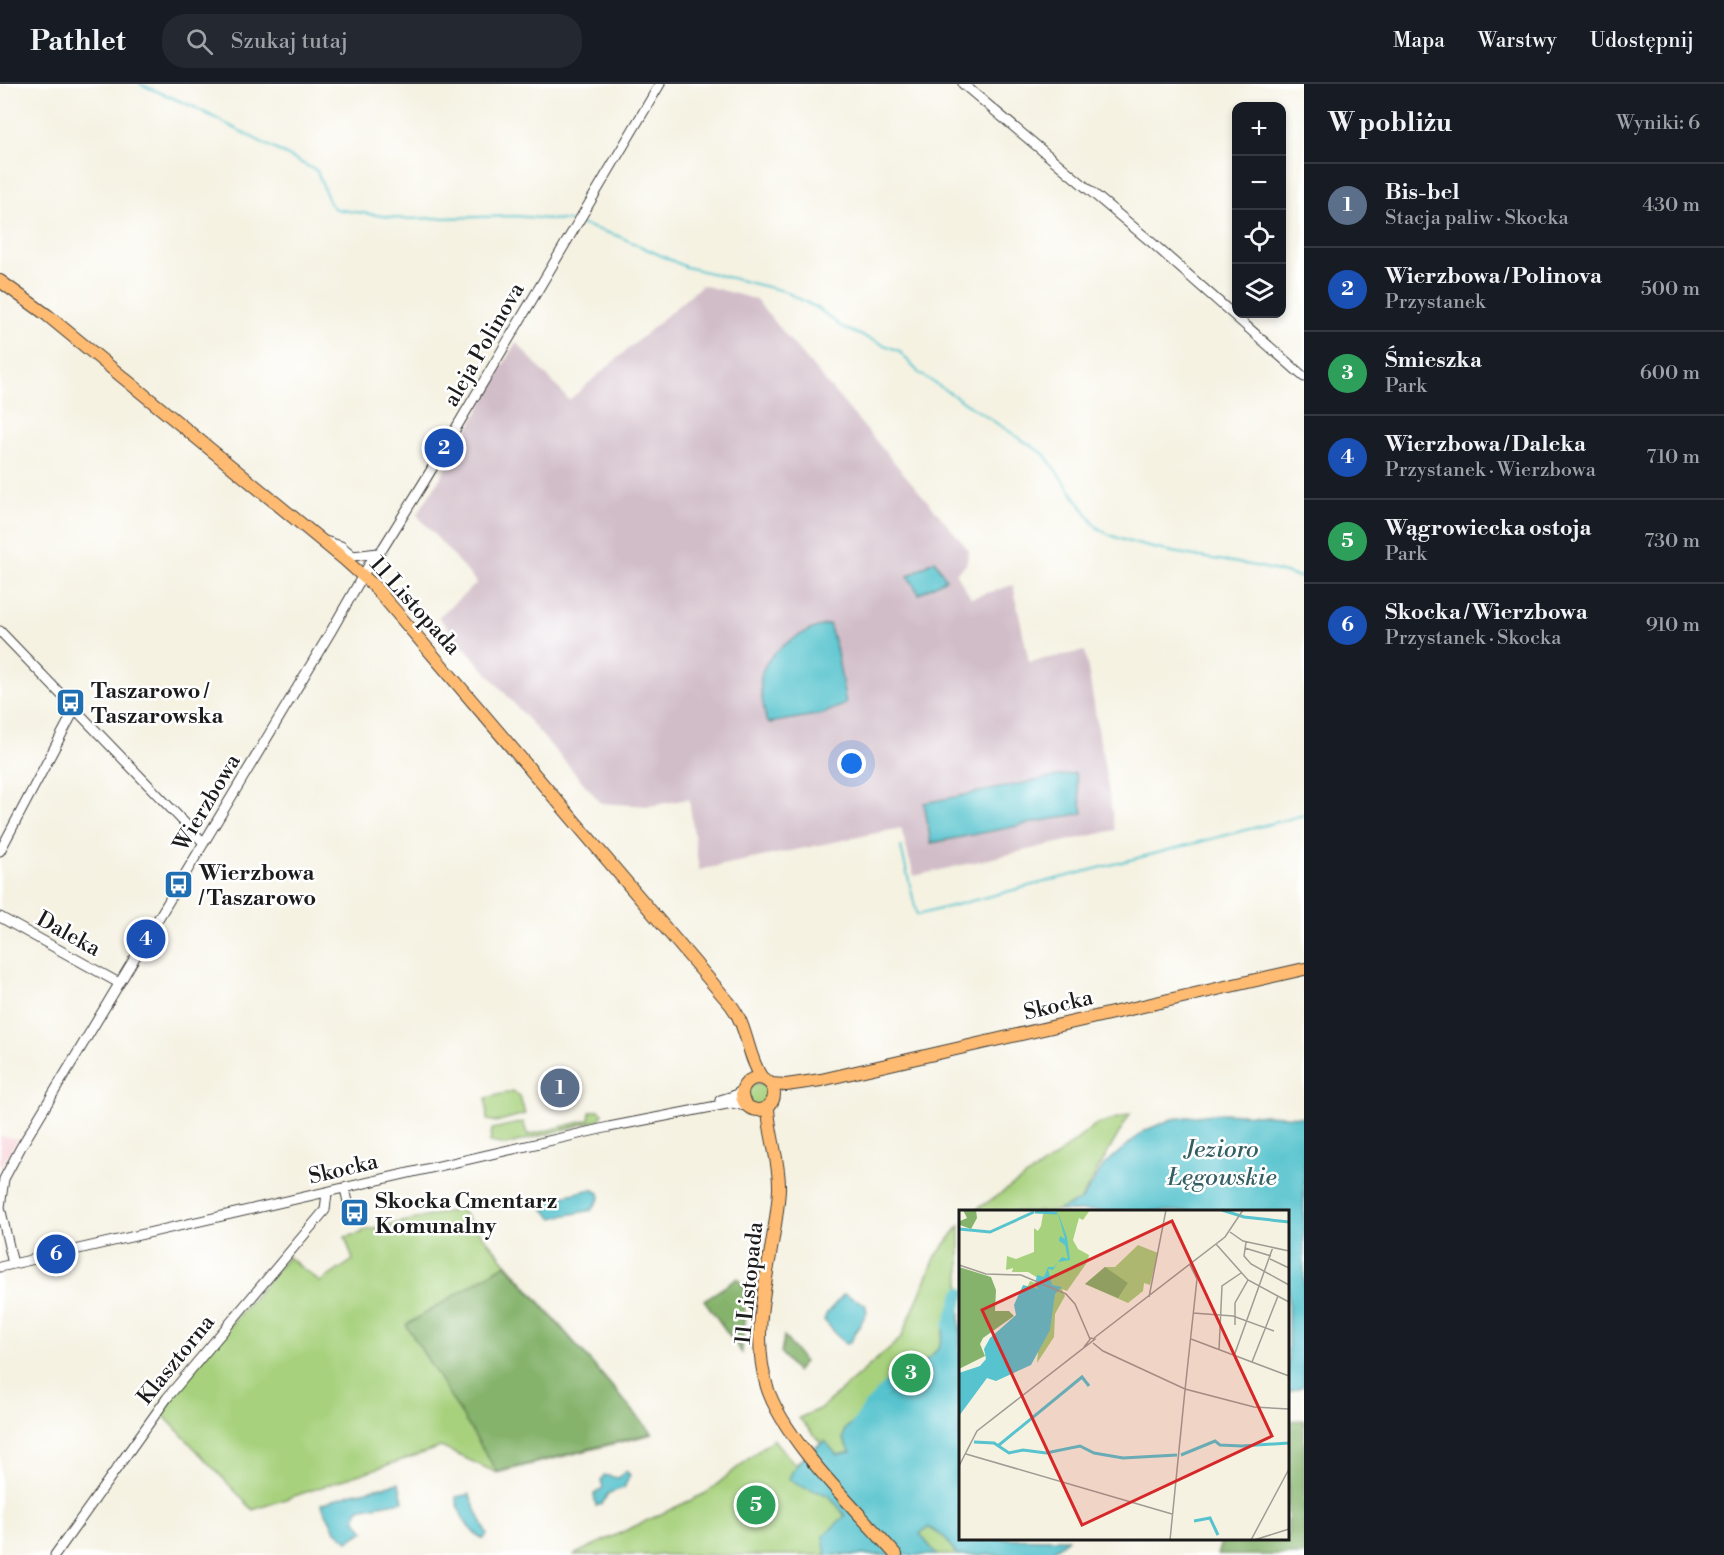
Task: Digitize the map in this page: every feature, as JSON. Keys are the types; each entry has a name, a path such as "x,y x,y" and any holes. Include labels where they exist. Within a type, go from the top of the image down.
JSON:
{"main road":[{"name":"11 Listopada","path":"0,281 47,315 364,576 704,972 740,1020 754,1064 767,1081 761,1106"},
{"name":"Skocka","path":"745,1086 767,1081 786,1085 821,1080 1304,969"},
{"name":"11 Listopada","path":"740,1020 749,1069 745,1086 761,1106 773,1149 779,1186 761,1316 760,1346 767,1388 786,1428 896,1555"},
{"name":"Skocka","path":"761,1106 821,1080"}],"street":[{"name":"aleja Polinova","path":"364,576 376,566 380,550 660,84"},
{"path":"963,84 1142,233 1304,377"},
{"path":"322,540 341,546 353,556 380,550"},
{"name":"Wierzbowa","path":"13,1264 0,1207 1,1190 11,1165 364,576"},
{"path":"1,633 204,843"},
{"path":"0,851 75,709"},
{"name":"Daleka","path":"0,917 119,983"},
{"name":"Skocka","path":"695,1109 733,1096 745,1086"},
{"name":"Skocka","path":"0,1267 695,1109 732,1103 761,1106"},
{"path":"345,1189 349,1206"},
{"name":"Klasztorna","path":"55,1555 167,1398 325,1210 327,1193"}],"shaded area":[{"path":"702,285 755,299 969,550 966,565 956,573 971,598 1013,585 1029,662 1085,651 1115,830 914,876 901,828 699,870 689,799 649,806 601,803 438,617 477,583 417,515 452,459 516,342 569,400"},
{"path":"0,1136 18,1139 0,1169"}],"green space":[{"path":"759,1083 764,1084 770,1090 770,1100 764,1106 759,1107 754,1106 748,1100 747,1095 748,1090 754,1084"},
{"path":"513,1091 520,1096 525,1114 496,1122 487,1120 486,1098"},
{"path":"599,1110 603,1113 599,1120 506,1145 490,1142 492,1129 523,1122 528,1135 589,1120 590,1112"},
{"path":"1130,1114 1075,1210 976,1210 1054,1158 1095,1125"},
{"path":"460,1209 653,1434 497,1473 441,1447 253,1510 161,1413 207,1352 288,1257 320,1282 353,1260 345,1237 362,1233 362,1231"},
{"path":"959,1226 959,1540 965,1540 999,1555 573,1555 706,1493 773,1439 795,1464 821,1443 799,1418 821,1408 901,1338 936,1256"},
{"path":"506,1264 652,1433 497,1472 406,1325"},
{"path":"738,1278 746,1289 742,1353 704,1300"},
{"path":"784,1336 804,1362 796,1372 781,1353"},
{"path":"1304,1420 1304,1555 1217,1555 1222,1540 1289,1540 1289,1421"}],"water":[{"path":"935,560 946,579 919,594 908,576"},
{"path":"829,624 836,647 846,704 822,714 769,723 766,720 761,687 764,667 778,650 798,636"},
{"path":"1075,773 1083,813 931,843 924,803"},
{"name":"Jezioro Łęgowskie","path":"1221,1113 1304,1117 1304,1386 1289,1392 1289,1210 1058,1210 1082,1200 1104,1165 1144,1131 1172,1119"},
{"path":"592,1189 599,1193 600,1198 592,1210 552,1218 541,1206 550,1199"},
{"path":"844,1294 865,1304 867,1312 850,1343 845,1344 824,1320 827,1313"},
{"path":"959,1296 959,1540 1067,1540 1048,1555 957,1555 944,1537 928,1527 920,1534 937,1555 826,1555 823,1536 845,1516 828,1496 789,1479 795,1467 825,1441 837,1455 851,1452 843,1439 845,1429 886,1398 939,1348 945,1326"},
{"path":"626,1471 630,1475 624,1488 609,1493 602,1504 596,1506 594,1494 603,1488 601,1480 604,1475 618,1478"},
{"path":"399,1483 403,1501 358,1509 355,1519 365,1531 348,1541 335,1530 321,1504 353,1493"},
{"path":"469,1494 487,1534 484,1539 473,1532 465,1522 460,1510 456,1497"}],"waterway":[{"path":"140,84 194,107 317,171 330,204 335,209 404,219 516,216 570,221"},
{"path":"580,224 618,236 686,267 784,291 819,309 843,328 899,351 919,373 1044,454 1095,525 1106,533 1170,552 1255,566 1304,578"},
{"path":"901,847 917,915 1304,815"},
{"path":"949,1326 959,1296"},
{"path":"857,1426 869,1408 890,1386 917,1376"}],"place":[{"name":"Wierzbowa / Polinova","path":"444,448"},
{"name":"Taszarowo / Taszarowska","path":"70,703"},
{"name":"Wierzbowa / Taszarowo","path":"178,885"},
{"name":"Wierzbowa / Daleka","path":"146,939"},
{"name":"Bis-bel","path":"560,1088"},
{"name":"Skocka Cmentarz Komunalny","path":"354,1213"},
{"name":"Skocka / Wierzbowa","path":"56,1254"},
{"name":"Śmieszka","path":"911,1373"},
{"name":"Wągrowiecka ostoja","path":"756,1505"}]}
